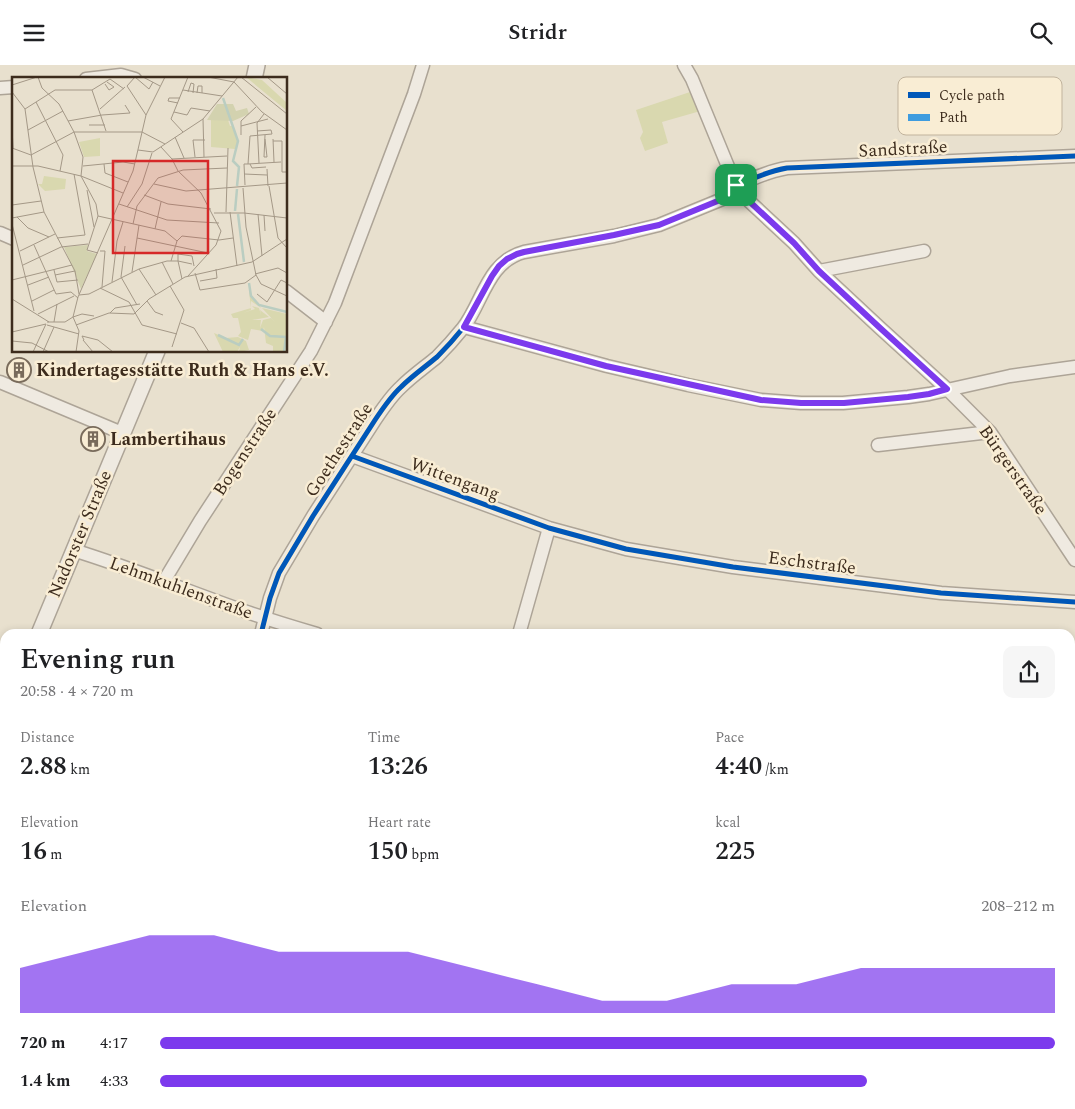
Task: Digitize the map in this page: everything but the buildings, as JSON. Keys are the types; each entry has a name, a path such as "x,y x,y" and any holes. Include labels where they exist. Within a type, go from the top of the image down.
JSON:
{"street":[{"name":"Bogenstraße","path":"164,581 200,521 310,351 326,322 335,303 423,65"},
{"name":"Bürgerstraße","path":"684,65 692,79 736,185 750,202 794,243 819,271 947,389 990,432 1075,560"},
{"path":"104,77 121,75 128,77"},
{"name":"Sandstraße","path":"736,185 761,174 787,168 1075,155"},
{"name":"Goethestraße","path":"262,629 279,573 379,413 399,388 436,357 464,327 499,266 507,259 524,252 659,225 725,198 734,191 736,185"},
{"path":"0,233 12,238"},
{"path":"819,271 924,251"},
{"path":"288,293 326,322"},
{"path":"464,327 606,366 761,400 801,403 850,403 929,394 1010,376 1075,367"},
{"name":"Nadorster Straße","path":"41,629 156,353"},
{"path":"0,382 122,433"},
{"path":"878,445 990,432"},
{"name":"Wittengang","path":"352,456 549,528"},
{"path":"520,629 549,528"},
{"name":"Eschstraße","path":"549,528 626,549 733,567 941,593 1075,602"},
{"name":"Lehmkuhlenstraße","path":"73,550 146,574 264,618 300,629"}],"green space":[{"path":"696,90 704,110 662,122 668,143 645,151 640,138 643,132 636,110"}],"cycle path":[{"path":"262,629 279,573 313,516 387,402 410,379 437,357 457,335 470,318 494,274 502,264 512,257 524,252 614,236 659,225 725,198 734,191 736,186 749,180 787,168 1075,156"},
{"path":"352,456 549,528 626,549 733,567 941,593 1075,602"}],"place":[{"name":"Kindertagesstätte Ruth & Hans e.V.","path":"19,370"},
{"name":"Lambertihaus","path":"93,439"}],"route":[{"path":"736,185 750,202 794,243 819,271 947,389 929,394 864,402 822,404 761,400 606,366 464,327 492,276 507,259 524,252 659,225 725,198 734,191 736,185"}]}
